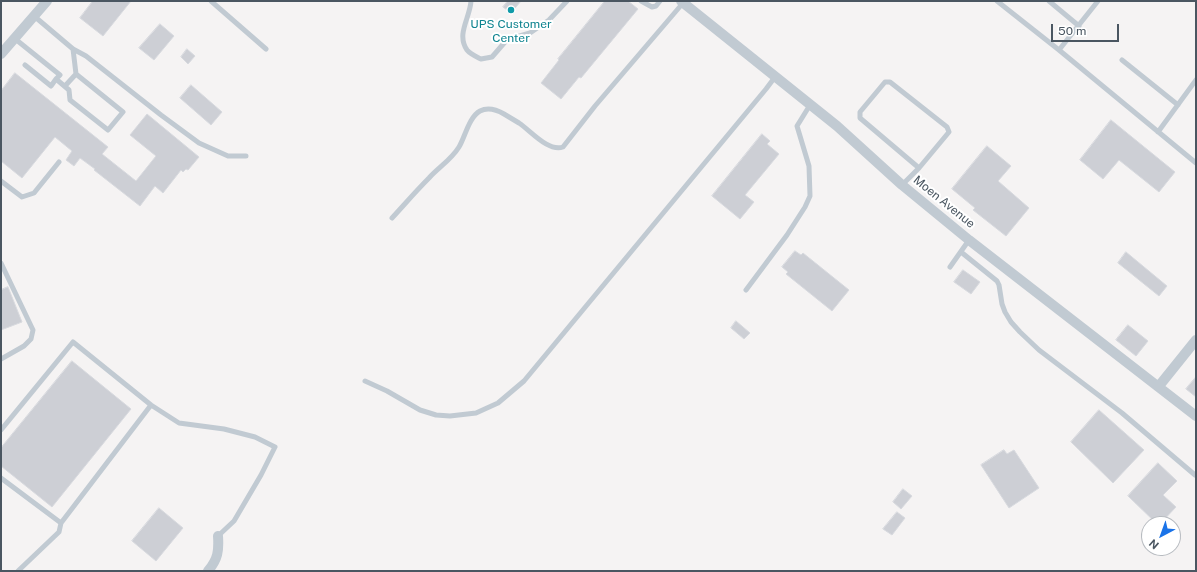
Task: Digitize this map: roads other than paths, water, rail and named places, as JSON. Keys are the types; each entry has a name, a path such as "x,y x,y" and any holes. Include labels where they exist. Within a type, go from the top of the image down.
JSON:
{"street":[{"path":"1,54 47,1"},
{"name":"Moen Avenue","path":"682,2 837,126 902,185 969,240 1196,416"},
{"path":"1159,386 1196,340"},
{"path":"208,571 215,563 219,548 218,536"}],"lane":[{"path":"211,1 266,49"},
{"path":"471,1 471,7 464,25 462,38 468,51 481,59 492,57 505,42 530,33 549,20 567,1"},
{"path":"641,1 652,7 656,6 660,1"},
{"path":"997,1 1196,163"},
{"path":"1049,1 1079,26"},
{"path":"1059,50 1098,1"},
{"path":"392,218 459,147 471,122 480,112 485,110 500,112 520,124 546,144 554,147 563,147 599,101 682,2"},
{"path":"34,16 73,49 86,56 199,142 228,156 246,156"},
{"path":"14,38 58,77 69,90 70,100 108,130 123,112 76,74 73,49"},
{"path":"1122,60 1178,105"},
{"path":"25,65 51,86 58,77"},
{"path":"65,86 76,74"},
{"path":"365,381 420,410 436,415 450,416 476,413 498,403 524,381 766,89 775,76"},
{"path":"1158,132 1196,80"},
{"path":"902,185 919,168 949,132 947,127 890,82 886,82 860,112 860,118 919,168"},
{"path":"746,290 787,235 805,207 810,196 809,166 797,126 810,104"},
{"path":"1,180 22,197 34,193 59,162"},
{"path":"950,267 969,240"},
{"path":"961,252 997,281 1005,312 1010,322 1020,332 1039,350 1127,417 1195,475"},
{"path":"1,263 32,330 31,339 24,346 1,360"},
{"path":"1,430 73,342 151,405 179,423 224,429 255,437 275,447 261,476 234,521 218,536"},
{"path":"18,571 59,532 61,523 151,405"},
{"path":"1,478 61,523"}],"place":[{"name":"UPS Customer Center","path":"511,10"}]}
